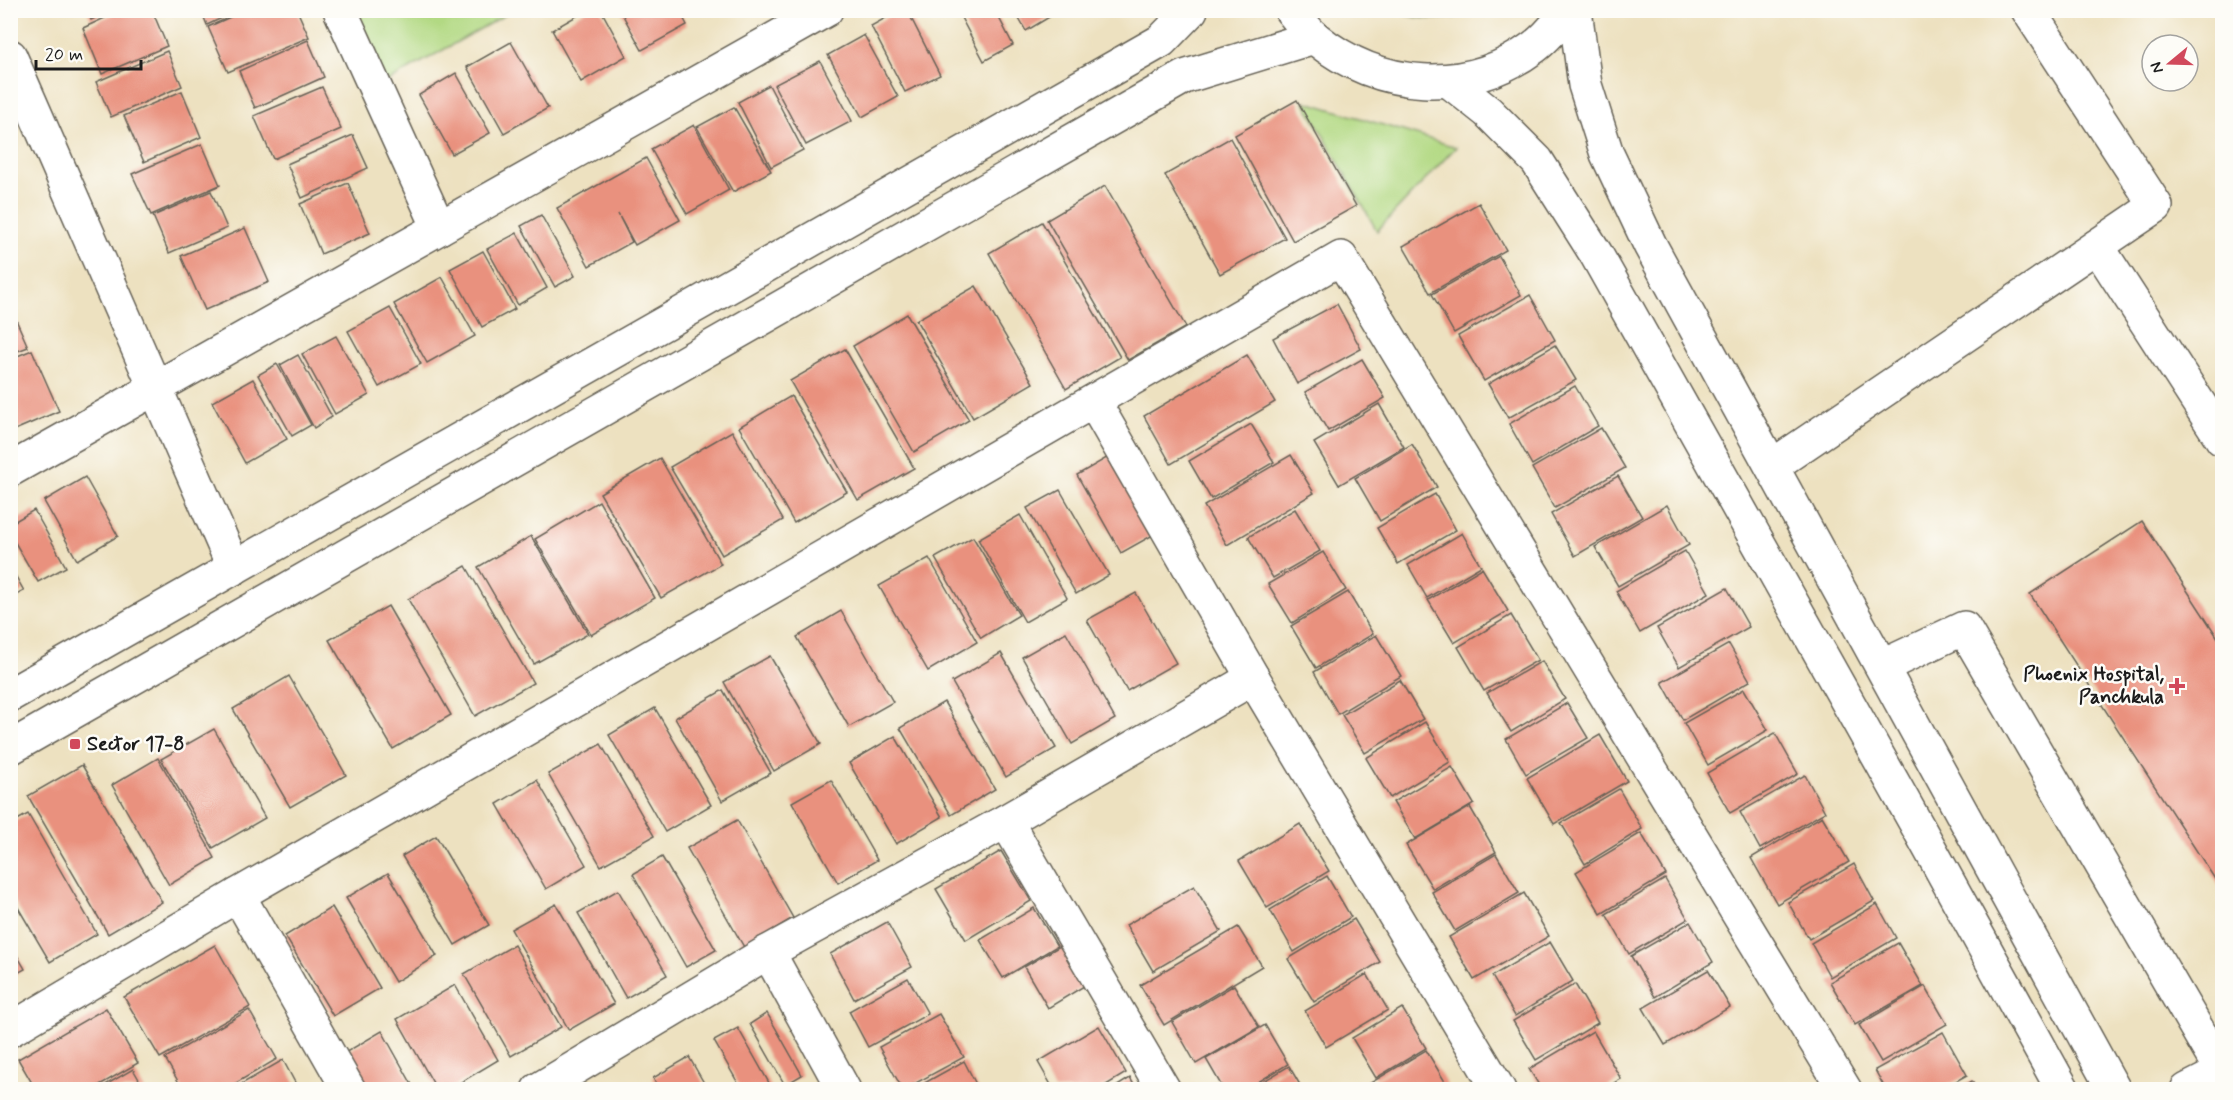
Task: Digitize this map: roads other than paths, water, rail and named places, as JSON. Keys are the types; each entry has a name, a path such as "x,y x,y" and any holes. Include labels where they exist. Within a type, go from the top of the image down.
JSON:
{"street":[{"path":"340,10 439,228"},
{"path":"10,470 826,10"},
{"path":"10,695 1161,41 1191,10"},
{"path":"1291,10 1314,37 1355,64 1395,78 1423,81 1449,81 1499,68 1521,56 1549,34 1569,10"},
{"path":"1575,10 1585,85 1607,154 1650,245 2114,1089"},
{"path":"1772,466 2156,206 2028,10"},
{"path":"10,748 1184,77 1314,37"},
{"path":"10,56 234,568"},
{"path":"1449,81 1488,112 1537,161 1596,254 2063,1089"},
{"path":"2097,246 2223,438"},
{"path":"10,1030 238,895 1341,258 1845,1089"},
{"path":"1094,402 1253,678 1499,1089"},
{"path":"1883,666 1964,628 2222,1072 2187,1089"},
{"path":"538,1089 768,952 1006,822 1253,678"},
{"path":"1006,822 1164,1089"},
{"path":"238,895 349,1089"},
{"path":"768,952 844,1089"}],"place":[{"name":"Phoenix Hospital, Panchkula","path":"2177,686"},
{"name":"Sector 17-8","path":"75,744"}]}
